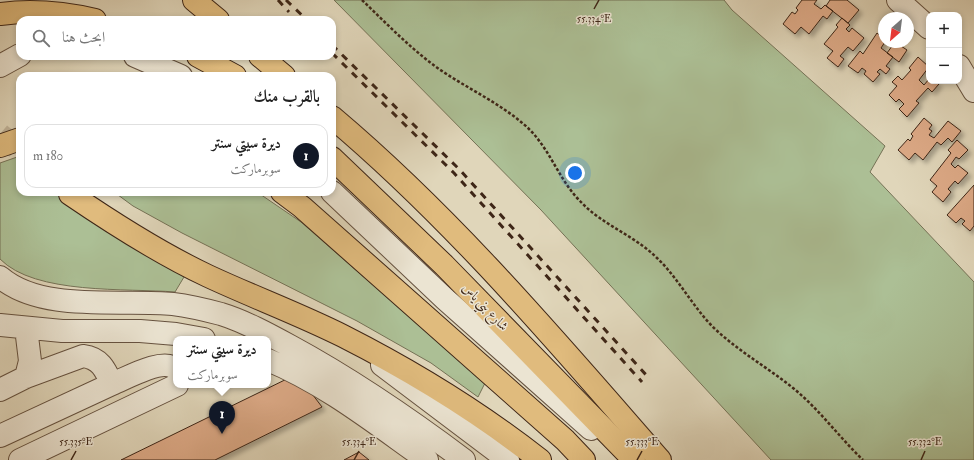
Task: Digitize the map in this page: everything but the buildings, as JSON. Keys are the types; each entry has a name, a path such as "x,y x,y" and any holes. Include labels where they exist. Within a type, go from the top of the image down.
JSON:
{"main road":[{"path":"194,0 213,16"},
{"path":"0,14 12,12 76,16"},
{"path":"205,60 227,72"},
{"path":"265,60 279,72"},
{"path":"336,121 398,177 494,274 552,336 660,460"},
{"path":"0,146 16,140"},
{"name":"شارع بني ياس","path":"336,162 444,265 634,460"},
{"path":"73,196 114,224 160,251 208,276 342,336 432,386 480,416 540,460"},
{"path":"287,196 559,435 584,460"}],"lane":[{"path":"898,0 926,25"},
{"path":"0,66 16,57"},
{"path":"144,60 172,72"},
{"path":"962,71 974,91"},
{"path":"336,196 444,299 627,460"},
{"path":"0,277 33,295 64,301 174,304 222,315 271,336"},
{"path":"0,326 62,331 140,331 187,336"},
{"path":"26,328 30,361 26,377"},
{"path":"271,336 316,360 410,419 464,460"},
{"path":"342,336 508,460"},
{"path":"0,390 26,377 83,356 92,357 99,362 105,369 112,384"},
{"path":"271,362 312,382 344,402 427,460"},
{"path":"0,436 112,384 158,365 167,364 173,367"},
{"path":"20,460 173,387"}],"path":[{"path":"362,0 417,51 438,68 515,117 529,129 541,143 579,201 590,211 631,237 657,258 700,313 714,328 745,355 794,389 863,460"}],"green space":[{"path":"334,0 724,0 732,10 885,146 870,172 974,282 974,460 771,460 541,210"},
{"path":"16,157 16,196 75,196 184,277 175,292 83,288 35,279 16,271 0,259 0,163"},
{"path":"119,196 263,196 301,222 485,383 478,397 431,363 357,321 182,233 133,206"}],"tunnel":[{"path":"0,134 16,148"}],"railway":[{"path":"278,0 289,12"},
{"path":"286,0 303,16"},
{"path":"336,49 459,169 648,377"},
{"path":"336,57 454,173 642,382"}],"place":[{"name":"ديرة سيتي سنتر","path":"222,434"}]}
